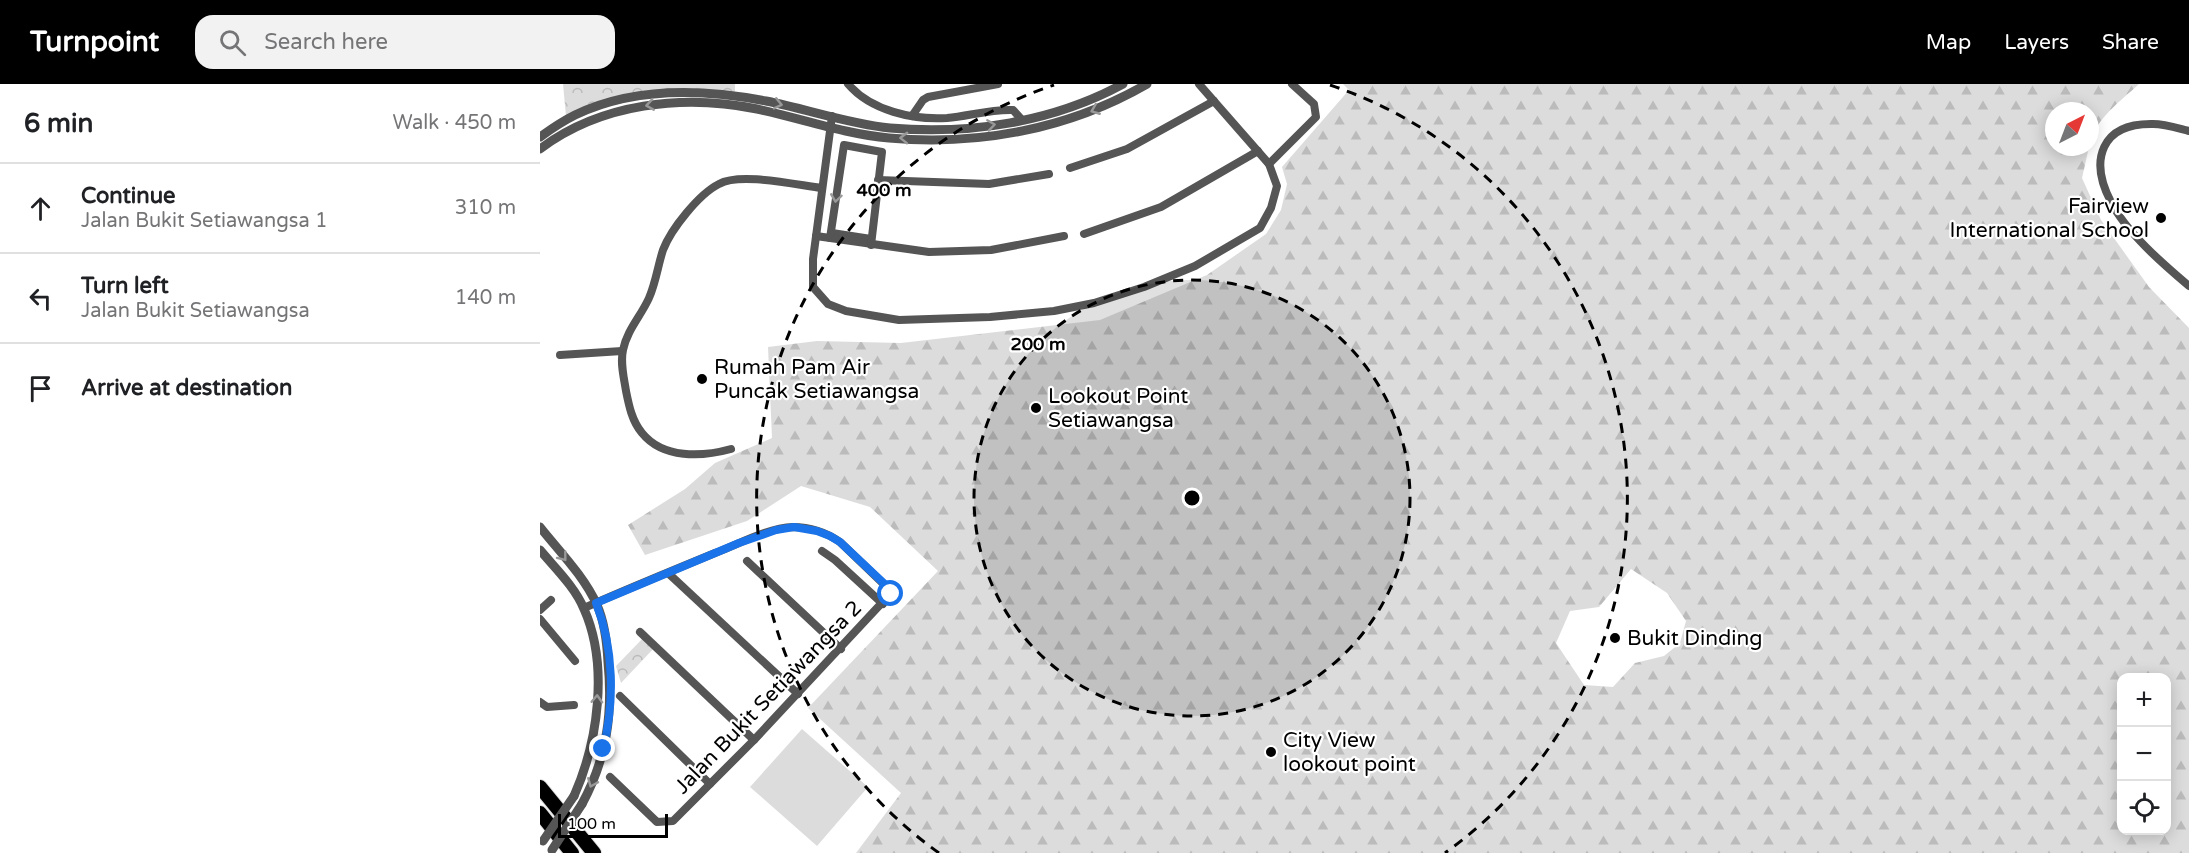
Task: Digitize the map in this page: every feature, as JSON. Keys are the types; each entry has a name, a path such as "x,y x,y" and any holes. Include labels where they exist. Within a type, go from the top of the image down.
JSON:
{"highway":[{"path":"540,787 594,853"},
{"path":"540,813 572,853"}],"street":[{"path":"848,84 864,100 912,116 945,118 1013,110 1022,120"},
{"path":"912,116 923,100 928,97 998,84"},
{"path":"540,137 576,115 596,107 620,100 666,93 706,94 765,101 888,128 934,130 987,126 1060,111 1100,96 1123,84"},
{"path":"540,149 570,129 594,119 631,108 677,102 707,102 756,109 888,138 993,137 1061,123 1122,99 1147,84"},
{"path":"832,116 813,259 813,286 828,304 846,311 899,320 990,317 1054,311 1094,303 1144,287 1195,266 1260,228 1271,208 1277,186 1269,164 1199,84"},
{"path":"1269,164 1316,117 1314,104 1292,84"},
{"path":"1070,168 1127,149 1214,101"},
{"path":"2189,130 2162,124 2130,126 2114,133 2106,141 2101,154 2100,168 2102,181 2111,204 2143,245 2189,286"},
{"path":"831,235 844,145 882,152 871,242"},
{"path":"1084,234 1161,207 1258,151"},
{"path":"878,180 989,184 1050,174"},
{"path":"731,449 717,453 691,455 658,447 642,433 630,412 622,365 622,351 633,323 649,299 664,249 678,225 710,190 719,183 742,178 822,188"},
{"path":"816,236 831,235 929,252 991,250 1064,236"},
{"path":"560,355 622,351"},
{"path":"540,527 596,603 606,637 611,688 609,726 593,784 550,851"},
{"name":"Jalan Bukit Setiawangsa 2","path":"610,777 659,823 673,821 841,649 883,604 892,591 840,542 817,531 794,527 776,530 668,573"},
{"path":"540,550 584,608 596,651 597,705 596,727 586,769 574,796 542,842"},
{"path":"822,551 883,604"},
{"path":"747,561 841,649"},
{"path":"584,608 668,573 798,694"},
{"path":"540,610 551,600"},
{"path":"540,619 574,661"},
{"path":"640,632 754,740"},
{"path":"620,696 710,784"},
{"path":"540,702 547,707 574,705"}],"green space":[{"path":"563,84 735,84 735,93 683,89 566,116"},
{"path":"1343,84 2139,84 2117,103 2099,123 2099,102 2045,102 2045,156 2087,156 2082,178 2101,220 2149,287 2189,328 2189,853 856,853 901,793 808,708 938,571 870,507 801,486 747,521 645,555 628,525 685,489 715,463 772,438 768,347 817,341 901,343 1100,320 1207,275 1266,234 1281,210 1287,184 1282,167 1349,90","holes":["1631,569 1667,593 1686,621 1680,643 1664,656 1635,663 1613,687 1584,685 1556,643 1570,611 1599,607"]},
{"path":"645,636 655,647 621,683 616,666"},
{"path":"802,729 868,787 817,846 750,787"}],"place":[{"name":"Fairview International School","path":"2161,218"},
{"name":"Rumah Pam Air Puncak Setiawangsa","path":"702,379"},
{"name":"Lookout Point Setiawangsa","path":"1036,408"},
{"name":"Bukit Dinding","path":"1615,638"},
{"name":"City View lookout point","path":"1271,752"}],"route":[{"path":"603,749 609,726 611,688 606,637 596,603 739,543 776,530 794,527 817,531 840,542 892,591 891,594"}]}
